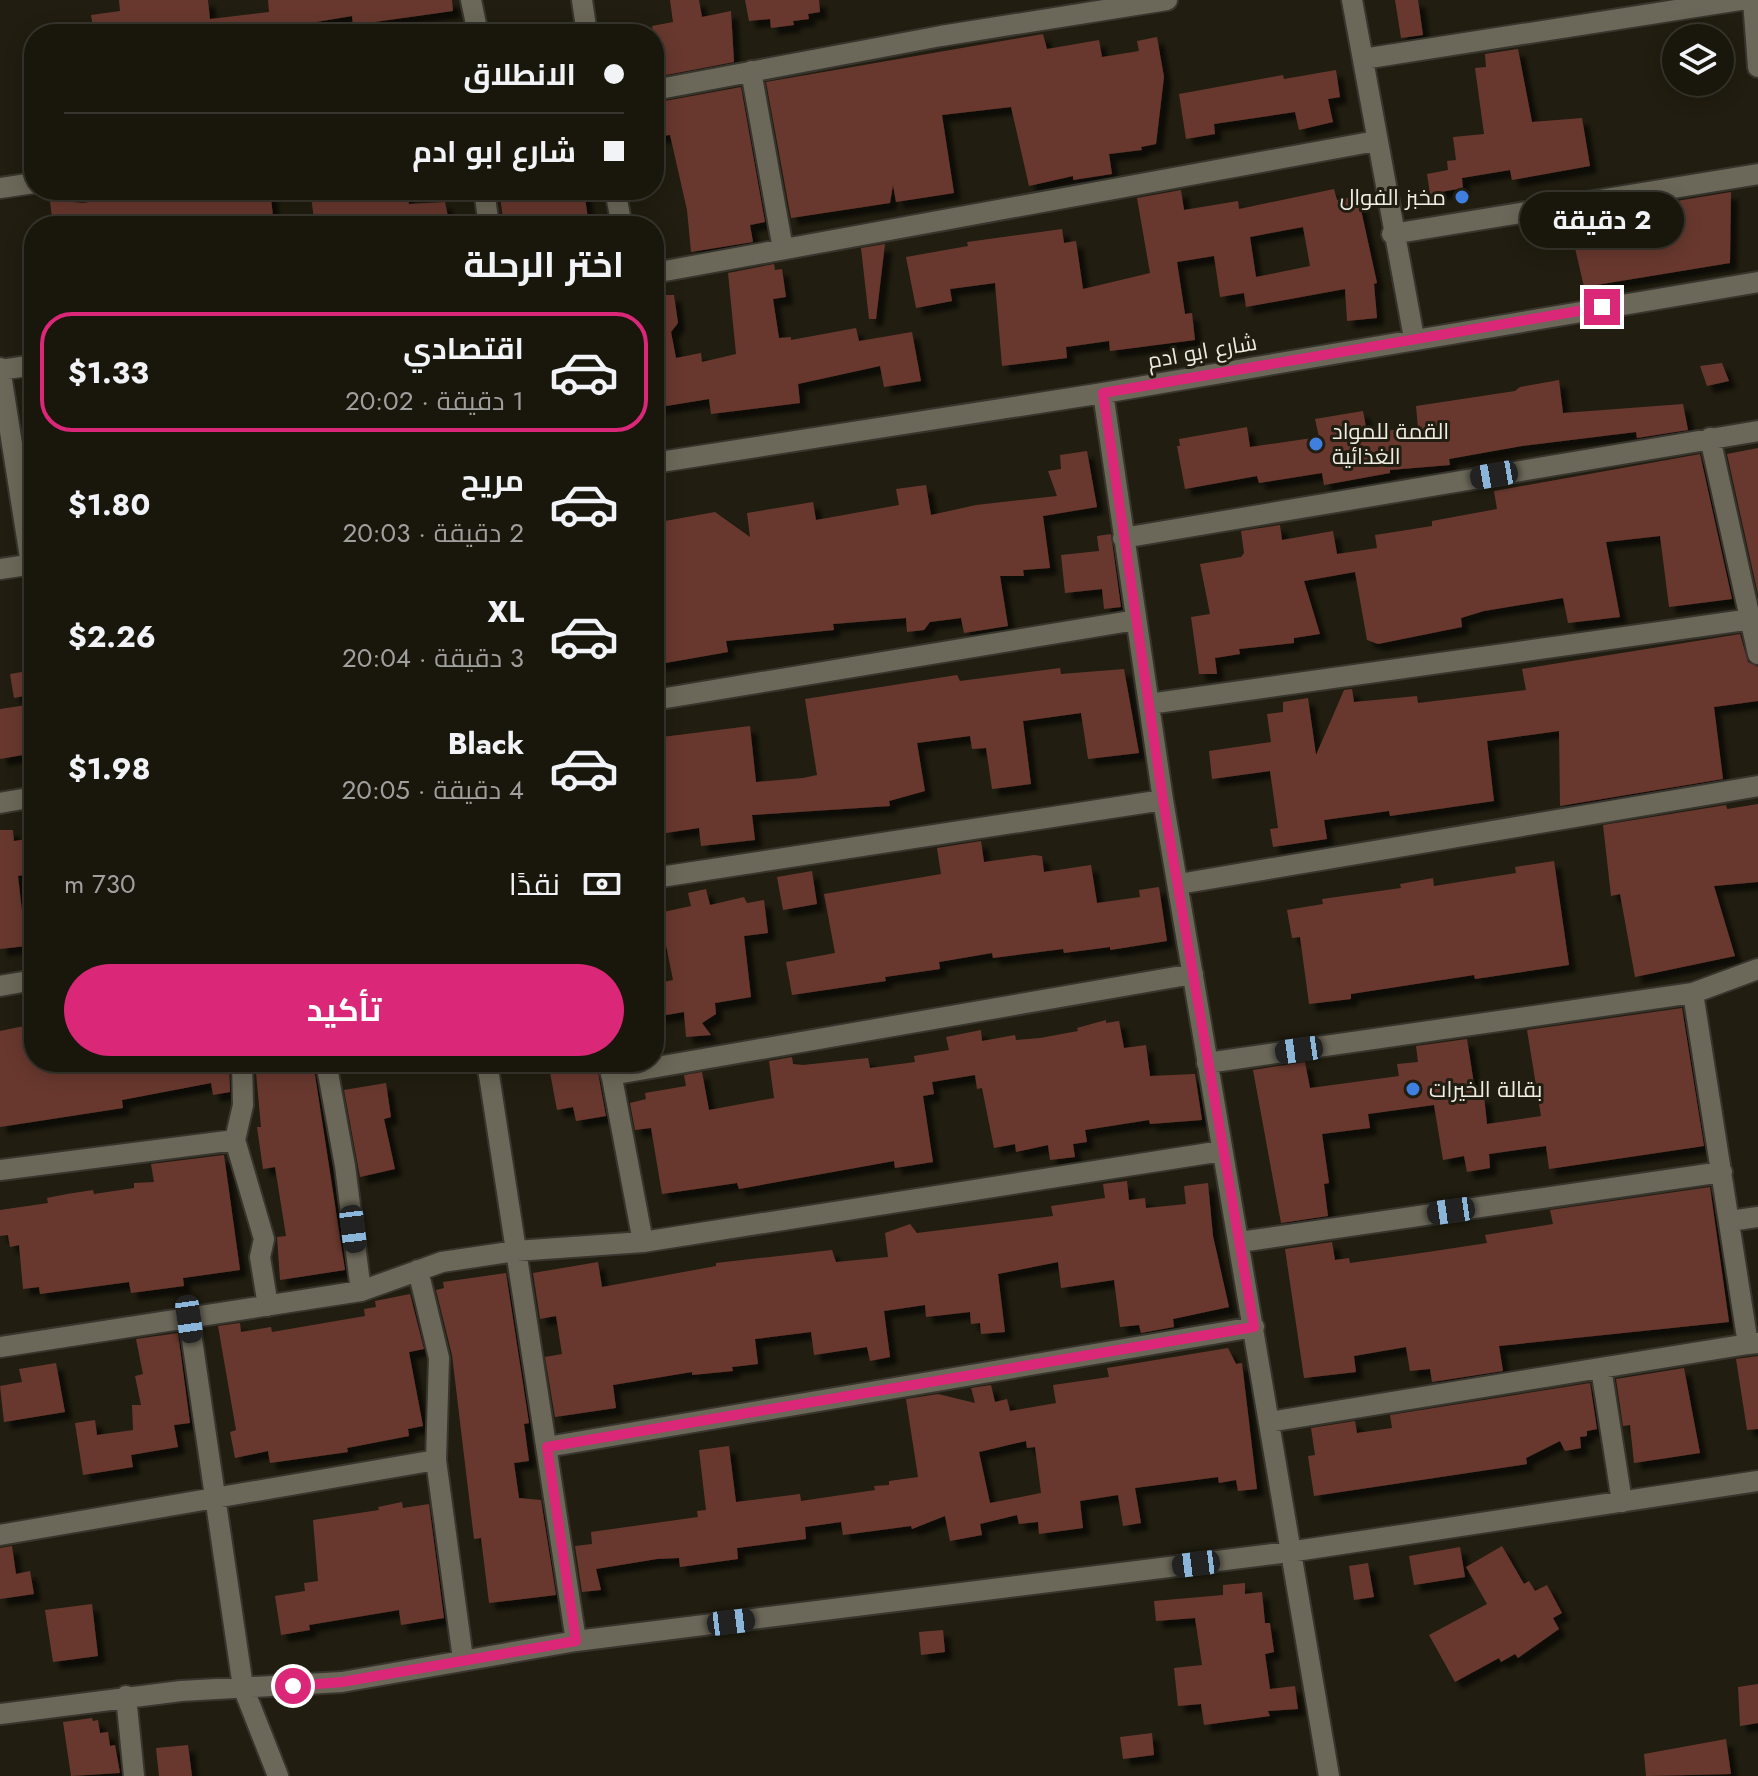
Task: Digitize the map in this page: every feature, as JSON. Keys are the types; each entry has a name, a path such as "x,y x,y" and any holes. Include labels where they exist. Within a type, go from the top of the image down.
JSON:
{"street":[{"path":"471,0 476,24"},
{"path":"582,0 586,24"},
{"path":"664,88 941,36 1167,0"},
{"path":"1352,0 1392,234 1414,338"},
{"path":"1363,59 1740,0"},
{"path":"1753,0 1758,67"},
{"path":"751,71 783,249"},
{"path":"664,271 1376,141"},
{"path":"1392,234 1758,174"},
{"path":"0,188 24,184"},
{"name":"شارع ابو ادم","path":"664,461 1103,393 1758,282"},
{"path":"24,366 0,370 24,516"},
{"path":"1103,393 1163,800 1329,1776"},
{"path":"1123,538 1758,431"},
{"path":"1710,438 1758,654"},
{"path":"0,569 24,565"},
{"path":"1149,704 1752,619"},
{"path":"664,698 1136,620"},
{"path":"1179,884 1758,786"},
{"path":"0,803 24,799"},
{"path":"664,876 1163,800"},
{"path":"1207,1063 1693,993 1758,969"},
{"path":"664,1059 1193,974"},
{"path":"0,986 24,982"},
{"path":"1269,1422 1753,1343 1693,993"},
{"path":"242,1072 243,1105 235,1140 264,1239 260,1257 268,1306"},
{"path":"328,1072 345,1166 361,1291"},
{"path":"489,1072 576,1641"},
{"path":"611,1072 643,1242"},
{"path":"0,1170 235,1140"},
{"path":"0,1347 361,1291 442,1262 516,1251 643,1242 1222,1151"},
{"path":"1240,1242 1722,1172"},
{"path":"1730,1221 1758,1217"},
{"path":"418,1270 439,1358 436,1460 463,1659"},
{"path":"189,1319 243,1687 278,1776"},
{"path":"547,1447 1254,1327"},
{"path":"1601,1368 1622,1502"},
{"path":"0,1535 436,1460"},
{"path":"0,1714 126,1696 342,1682 576,1641 1289,1552 1758,1481"},
{"path":"126,1696 134,1776"}],"building":[{"path":"119,0 208,0 210,19 269,12 268,0 452,0 453,11 360,24 353,24 352,16 304,24 92,24 91,15 120,11"},
{"path":"670,0 699,0 702,17 731,11 734,62 664,75 662,24 673,22"},
{"path":"745,0 819,0 820,12 808,14 809,19 793,21 794,25 771,28 770,19 749,21"},
{"path":"1395,0 1418,0 1423,35 1401,38"},
{"path":"1043,34 1047,49 1099,40 1102,57 1139,51 1137,41 1157,37 1164,77 1156,144 1141,147 1142,150 1109,154 1112,174 1073,180 1073,176 1029,186 1011,107 942,115 954,193 896,202 893,185 890,203 791,218 766,82"},
{"path":"1518,49 1532,122 1582,118 1590,166 1512,180 1510,170 1462,178 1463,188 1430,194 1427,174 1448,170 1447,161 1456,160 1453,137 1484,134 1475,68 1486,67 1485,54"},
{"path":"1336,70 1340,97 1328,99 1333,122 1299,130 1295,112 1214,124 1215,134 1186,139 1179,94 1283,75 1284,79"},
{"path":"741,87 765,222 750,225 753,242 691,252 687,210 670,135 664,136 664,101"},
{"path":"1334,189 1337,200 1358,196 1377,283 1374,284 1377,318 1347,321 1345,289 1246,307 1244,293 1220,297 1214,256 1177,262 1185,314 1192,313 1195,340 1110,351 1109,341 1066,347 1067,358 1002,366 995,283 950,289 952,301 916,308 906,257 968,246 967,242 1062,229 1064,243 1076,241 1083,289 1150,273 1137,198 1181,190 1184,210 1238,201 1239,209","holes":["1303,227 1310,266 1256,277 1250,237"]},
{"path":"1731,192 1730,263 1584,287 1569,222 1647,210 1646,206"},
{"path":"102,200 271,200 273,216 52,216 50,201 83,203"},
{"path":"311,200 408,200 409,204 445,202 448,216 314,216"},
{"path":"500,200 585,200 588,216 503,216"},
{"path":"885,244 876,319 869,319 861,248"},
{"path":"774,264 775,270 782,269 786,297 773,299 779,338 791,337 791,340 856,328 859,341 912,332 921,381 884,387 880,366 798,384 800,403 711,414 709,399 664,406 664,295 674,295 678,323 671,332 676,358 701,353 702,362 736,354 728,273"},
{"path":"1722,363 1729,381 1707,386 1700,366"},
{"path":"1559,380 1563,413 1683,404 1688,430 1637,438 1636,432 1522,446 1449,459 1450,465 1390,470 1390,473 1324,485 1322,473 1259,483 1257,476 1185,489 1177,446 1180,446 1179,439 1247,427 1250,447 1319,437 1315,419 1363,411 1367,432 1418,428 1416,406 1515,391 1520,387"},
{"path":"1758,448 1758,594 1727,454"},
{"path":"1087,451 1097,507 1043,516 1050,568 1023,570 1024,576 1000,576 1008,626 964,633 961,618 930,622 924,630 907,632 906,618 833,624 834,630 726,641 728,652 664,663 664,521 715,512 750,537 747,513 813,502 816,520 899,505 896,489 926,485 931,515 976,505 1057,496 1048,471 1061,469 1060,455"},
{"path":"1700,454 1732,599 1669,607 1660,536 1606,542 1620,617 1568,623 1563,598 1484,611 1461,618 1462,627 1378,644 1367,640 1355,572 1304,581 1320,634 1294,638 1294,643 1239,649 1240,654 1215,658 1217,674 1199,674 1191,617 1210,614 1200,564 1241,557 1244,553 1241,531 1280,525 1282,540 1333,531 1337,554 1377,548 1375,535 1432,526 1432,521 1497,509 1494,491"},
{"path":"1111,534 1121,607 1104,609 1102,589 1065,593 1061,555 1099,551 1097,536"},
{"path":"1740,634 1748,662 1758,667 1758,701 1714,707 1723,779 1560,806 1559,731 1487,741 1494,801 1390,816 1389,811 1324,820 1327,839 1273,847 1270,829 1278,828 1270,771 1212,779 1209,751 1271,742 1267,714 1283,712 1283,702 1308,698 1316,755 1344,690 1352,689 1354,702 1417,696 1418,703 1526,690 1522,669"},
{"path":"1060,668 1061,674 1124,669 1139,753 1088,759 1081,713 1023,721 1031,784 992,789 986,748 972,749 970,736 917,743 925,791 889,801 890,806 752,815 755,840 701,846 699,828 666,833 664,737 750,726 756,782 803,778 817,775 805,699 957,675 960,681"},
{"path":"24,672 24,696 14,698 10,674"},
{"path":"24,705 24,755 0,759 0,709"},
{"path":"1758,804 1758,882 1714,886 1735,956 1635,977 1620,894 1611,896 1603,825 1726,805 1727,809"},
{"path":"0,830 13,830 14,841 24,840 24,875 18,876 24,946 0,949"},
{"path":"981,841 984,862 1034,855 1042,856 1044,872 1091,865 1097,903 1140,897 1139,890 1159,887 1167,941 1110,950 1110,947 1064,953 1063,949 993,958 992,953 939,962 940,969 885,977 886,981 792,995 786,962 835,953 824,894 941,874 937,848"},
{"path":"1554,861 1569,965 1475,979 1474,975 1351,994 1351,999 1309,1004 1300,937 1292,938 1287,910 1323,904 1322,899 1401,888 1400,884 1433,878 1434,886 1516,873 1515,867"},
{"path":"812,871 817,904 783,910 777,877"},
{"path":"706,889 710,905 744,897 747,903 764,900 768,933 744,936 751,997 715,1003 716,1014 702,1023 711,1035 686,1037 684,1012 664,1015 664,982 673,980 664,945 664,912 691,906 688,893"},
{"path":"1682,1008 1704,1146 1549,1169 1546,1146 1489,1154 1490,1168 1467,1172 1464,1156 1443,1160 1434,1105 1368,1114 1370,1128 1322,1134 1329,1183 1324,1184 1328,1216 1281,1223 1253,1070 1305,1062 1310,1088 1399,1076 1397,1064 1418,1062 1416,1046 1467,1039 1476,1097 1484,1096 1487,1124 1541,1116 1527,1030"},
{"path":"1106,1020 1106,1023 1119,1021 1124,1048 1146,1045 1150,1076 1195,1074 1202,1120 1150,1124 1149,1120 1085,1130 1087,1142 1073,1144 1075,1157 1050,1160 1048,1145 1016,1152 1015,1144 994,1148 982,1088 977,1089 975,1075 932,1082 934,1094 923,1096 933,1162 895,1168 894,1161 739,1189 737,1183 662,1194 651,1128 635,1130 630,1103 646,1099 645,1093 686,1086 684,1075 702,1072 709,1110 774,1098 769,1061 792,1057 793,1064 803,1065 868,1058 870,1068 915,1062 914,1056 949,1050 946,1037 981,1030 982,1041 1015,1035 1016,1040 1040,1038 1078,1031 1077,1028"},
{"path":"24,1026 24,1072 229,1072 230,1092 213,1095 211,1083 122,1100 123,1108 0,1127 0,1031"},
{"path":"256,1072 315,1072 345,1270 280,1280 277,1237 286,1236 275,1167 263,1169 257,1127 261,1127"},
{"path":"550,1072 598,1072 606,1116 576,1121 573,1107 557,1110"},
{"path":"386,1083 391,1117 384,1119 395,1169 360,1177 344,1090"},
{"path":"224,1155 240,1270 183,1278 184,1286 131,1293 129,1282 40,1294 39,1287 23,1289 19,1245 10,1247 8,1235 0,1236 0,1210 48,1203 47,1198 67,1194 93,1190 94,1194 134,1188 134,1183 154,1182 151,1164"},
{"path":"1127,1181 1129,1200 1145,1198 1146,1208 1186,1204 1184,1186 1208,1183 1213,1236 1229,1307 1173,1319 1174,1327 1141,1333 1139,1325 1120,1327 1114,1280 1061,1288 1058,1262 998,1274 1005,1332 981,1334 980,1323 971,1324 970,1312 926,1317 925,1305 884,1311 890,1357 870,1361 867,1347 814,1355 811,1332 755,1339 758,1364 732,1367 733,1371 692,1375 692,1372 613,1385 616,1408 555,1417 545,1357 562,1354 556,1316 540,1319 533,1273 598,1262 602,1287 716,1266 716,1263 832,1250 836,1262 888,1257 885,1233 910,1224 917,1233 1053,1216 1051,1206 1105,1198 1103,1184"},
{"path":"1710,1187 1729,1322 1499,1346 1503,1371 1432,1382 1430,1369 1410,1371 1406,1347 1354,1356 1356,1372 1304,1378 1285,1249 1332,1242 1335,1260 1349,1258 1350,1263 1428,1252 1487,1243 1485,1235 1553,1224 1550,1210"},
{"path":"506,1273 529,1423 524,1424 529,1461 514,1463 519,1498 541,1500 556,1595 489,1603 481,1538 474,1539 452,1355 436,1290 444,1288 443,1282"},
{"path":"410,1294 424,1349 409,1352 423,1426 408,1429 409,1436 347,1448 348,1452 270,1463 268,1451 235,1458 230,1432 236,1430 218,1326 240,1323 241,1332 271,1327 272,1332 365,1316 364,1309 376,1307 375,1301"},
{"path":"178,1333 190,1423 174,1425 178,1447 131,1455 133,1467 83,1475 75,1423 95,1420 97,1435 133,1430 132,1405 141,1405 135,1376 143,1374 136,1339"},
{"path":"1228,1348 1236,1364 1242,1363 1257,1489 1238,1491 1236,1480 1219,1483 1218,1477 1135,1488 1141,1523 1123,1526 1118,1495 1080,1501 1083,1528 1039,1534 1038,1522 1019,1524 1017,1515 980,1524 982,1535 950,1541 945,1516 912,1529 911,1526 843,1535 841,1522 805,1527 806,1539 737,1548 738,1559 680,1567 679,1558 657,1559 596,1569 601,1590 582,1592 575,1546 592,1544 591,1532 698,1517 697,1511 706,1510 699,1450 729,1446 736,1502 800,1494 801,1501 875,1490 874,1486 889,1485 889,1481 918,1477 906,1399 938,1394 975,1403 971,1388 991,1385 995,1402 1007,1399 1010,1411 1056,1403 1053,1385 1109,1377 1107,1368","holes":["1026,1441 1027,1448 1035,1447 1041,1493 990,1503 979,1452"]},
{"path":"1758,1356 1758,1429 1747,1430 1736,1359"},
{"path":"56,1363 65,1412 4,1422 0,1386 22,1382 19,1369"},
{"path":"1684,1368 1700,1453 1634,1463 1630,1425 1623,1426 1616,1379"},
{"path":"1590,1383 1597,1429 1587,1431 1587,1436 1580,1437 1581,1448 1565,1451 1560,1441 1526,1458 1527,1464 1314,1496 1308,1456 1315,1455 1311,1428 1355,1421 1357,1433 1392,1428 1390,1415"},
{"path":"402,1502 403,1508 429,1504 444,1618 401,1625 399,1610 309,1625 310,1630 281,1635 275,1596 305,1591 304,1583 318,1581 313,1520 379,1510 378,1507"},
{"path":"12,1546 16,1574 30,1571 34,1594 0,1599 0,1548"},
{"path":"1502,1546 1524,1584 1529,1581 1535,1591 1547,1585 1562,1613 1553,1618 1559,1629 1518,1658 1515,1654 1501,1662 1499,1658 1455,1682 1429,1635 1487,1604 1466,1567"},
{"path":"1460,1547 1465,1577 1414,1585 1409,1556"},
{"path":"1368,1563 1374,1597 1354,1600 1349,1566"},
{"path":"1245,1583 1245,1594 1262,1592 1265,1623 1270,1623 1274,1652 1265,1654 1270,1689 1295,1686 1298,1709 1268,1711 1270,1716 1204,1725 1201,1704 1178,1706 1174,1668 1202,1665 1195,1618 1156,1621 1154,1601 1223,1595 1223,1585"},
{"path":"92,1604 98,1656 53,1662 45,1610"},
{"path":"943,1630 945,1652 921,1655 919,1632"},
{"path":"1758,1684 1758,1723 1740,1726 1738,1687"},
{"path":"92,1718 93,1721 98,1720 100,1733 108,1732 110,1746 115,1745 120,1773 71,1776 63,1722"},
{"path":"1152,1733 1154,1755 1123,1759 1120,1737"},
{"path":"1726,1739 1731,1774 1646,1776 1644,1754"},
{"path":"188,1745 192,1776 159,1776 156,1748"}],"place":[{"name":"مخبز الفوال","path":"1462,197"},
{"name":"القمة للمواد الغذائية","path":"1316,444"},
{"name":"بقالة الخيرات","path":"1413,1089"}],"route":[{"path":"293,1686 342,1682 576,1641 547,1447 1254,1327 1163,800 1103,393 1602,307"}]}
